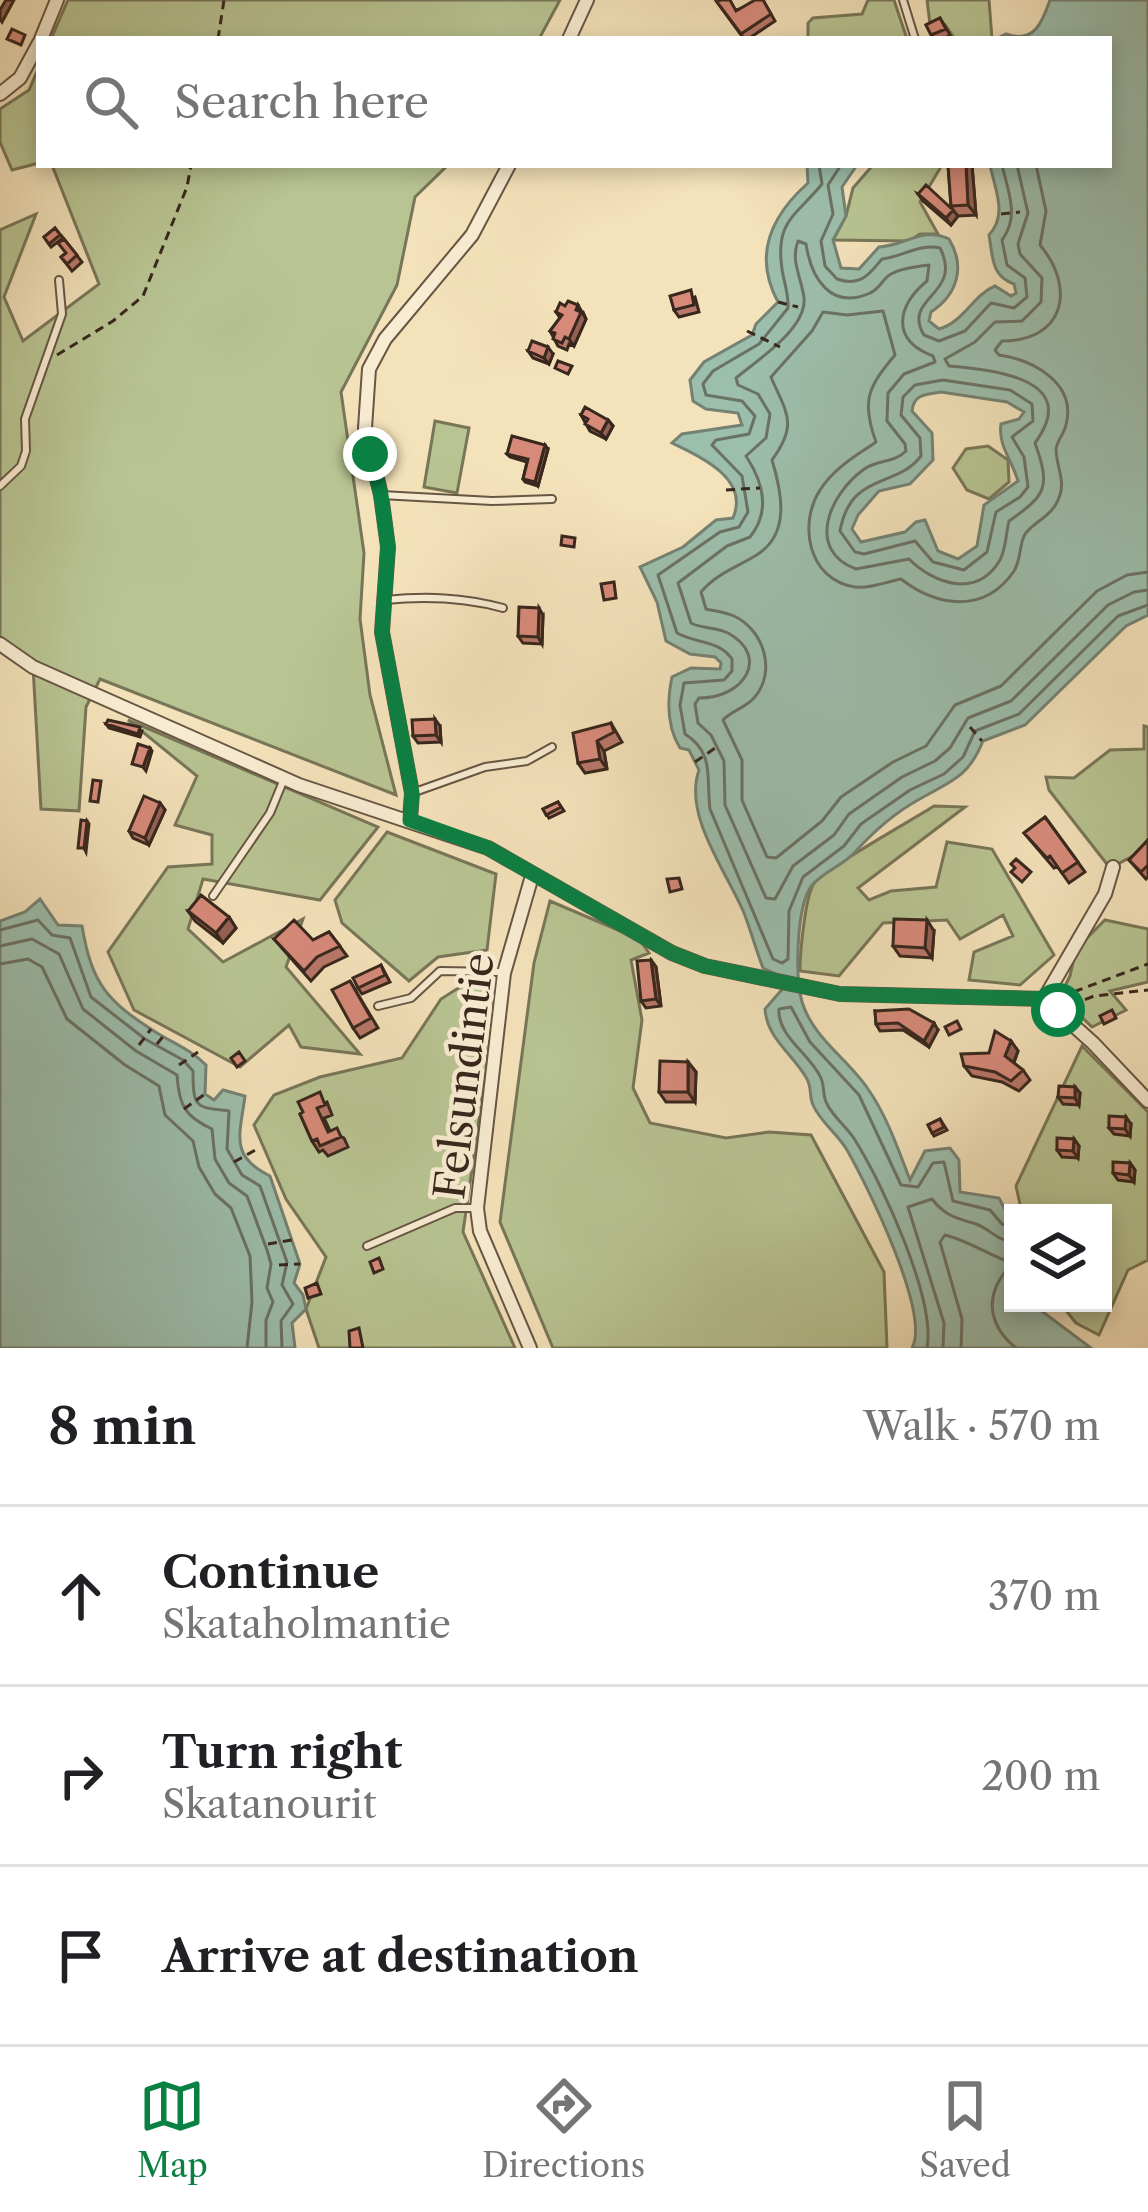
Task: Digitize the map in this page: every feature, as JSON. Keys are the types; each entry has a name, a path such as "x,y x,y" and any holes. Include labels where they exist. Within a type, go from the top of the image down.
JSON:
{"street":[{"path":"42,36 57,0"},
{"path":"570,36 587,0"},
{"path":"0,94 20,78 36,48"},
{"path":"410,820 412,793 382,632 388,547 365,428 369,369 375,353 472,235 507,168"},
{"path":"0,644 33,667 284,779 488,848 672,953 818,991 1051,1004 1148,1101"},
{"path":"1051,1004 1078,934 1105,894 1113,867"},
{"name":"Felsundintie","path":"530,1348 480,1231 477,1208 504,973 532,877"}],"lane":[{"path":"903,0 914,36"},
{"path":"0,486 22,466 26,419 62,314 58,280"},
{"path":"381,495 552,499"},
{"path":"381,600 423,596 503,608"},
{"path":"412,793 485,767 527,761 552,747"},
{"path":"213,896 270,813 284,779"},
{"path":"378,1006 411,998 440,971 504,973"},
{"path":"367,1246 455,1208 477,1208"}],"path":[{"path":"218,36 224,0"},
{"path":"45,362 113,321 143,296 190,168"},
{"path":"1001,214 1020,212"},
{"path":"778,302 798,308"},
{"path":"747,331 780,347"},
{"path":"726,490 760,488"},
{"path":"970,727 982,740"},
{"path":"695,762 718,746"},
{"path":"1051,1004 1148,964"},
{"path":"1051,1004 1148,991"},
{"path":"140,1045 151,1029"},
{"path":"157,1044 165,1034"},
{"path":"179,1065 198,1052"},
{"path":"184,1108 205,1094"},
{"path":"234,1162 257,1149"},
{"path":"268,1244 292,1240"},
{"path":"279,1265 300,1264"}],"green space":[{"path":"68,0 560,0 541,36 52,36"},
{"path":"868,0 894,0 906,36 808,36 813,18 862,14"},
{"path":"927,0 989,0 992,36 953,36 945,25 931,32"},
{"path":"36,74 36,164 12,170 0,142 0,109 29,90"},
{"path":"53,168 445,168 415,197 397,285 341,392 364,553 360,619 370,695 396,795 100,679 86,707 79,811 41,809 33,667 0,638 0,230 36,214 4,297 23,341 99,284"},
{"path":"870,168 940,168 920,202 938,234 920,234 909,241 833,240 853,188"},
{"path":"435,421 469,428 457,493 424,487"},
{"path":"988,446 1008,460 1009,482 989,499 967,490 953,468 966,449"},
{"path":"128,720 378,827 320,900 203,879 188,929 223,962 303,919 286,967 360,1054 301,1047 289,1025 240,1067 134,1010 108,952 168,867 212,864 212,835 175,825 197,776"},
{"path":"1144,726 1148,727 1148,848 1110,868 1049,790 1046,777 1074,778 1110,750 1144,749"},
{"path":"934,806 965,807 858,888 869,900 891,891 936,887 947,842 992,849 1054,955 1020,985 969,980 974,952 1013,936 1003,915 960,939 947,920 883,923 839,976 800,971 813,885 849,857"},
{"path":"387,832 496,874 487,950 438,957 409,981 342,923 335,900"},
{"path":"550,901 639,939 649,953 631,960 642,1020 633,1088 650,1123 726,1138 769,1132 811,1135 884,1272 887,1348 553,1348 500,1222 534,963"},
{"path":"1105,920 1148,929 1148,982 1110,991 1126,1010 1092,1027 1060,996 1076,949"},
{"path":"471,980 499,980 463,1232 515,1348 319,1348 306,1309 326,1257 286,1199 254,1125 274,1095 320,1077 402,1058 441,999"},
{"path":"1082,1046 1148,1112 1148,1260 1128,1270 1112,1306 1112,1204 1020,1204 1016,1186"},
{"path":"1067,1312 1109,1312 1099,1335 1076,1323"}],"water":[{"path":"1050,0 1148,0 1148,615 1126,626 1025,725 983,741 957,777 892,817 812,885 798,942 798,976 807,1015 875,1099 910,1180 925,1151 950,1148 959,1160 960,1192 999,1198 1004,1209 1004,1312 1043,1312 1091,1348 912,1348 913,1308 894,1249 847,1150 816,1111 807,1079 770,1029 765,1009 785,986 780,976 763,968 744,913 702,825 696,788 699,770 689,750 680,748 670,723 672,677 691,668 720,669 721,663 666,641 657,602 640,567 683,547 716,520 733,518 735,491 729,480 708,462 672,443 682,434 742,425 738,413 706,409 693,401 690,380 704,362 752,335 756,324 778,302 767,268 770,237 784,208 808,183 807,168 855,168 842,187 846,216 833,240 841,268 859,269 879,247 922,236 949,239 957,260 956,280 929,321 939,329 948,326 995,286 1011,296 1016,293 1014,284 997,271 993,258 989,235 999,210 991,168 1112,168 1112,36 1024,36 1040,24","holes":["941,392 1007,402 1024,412 1019,419 1001,424 1018,481 984,505 977,546 958,559 938,551 925,520 905,532 861,542 852,529 879,491 910,484 933,460 932,433 912,411 918,398"]},
{"path":"40,899 58,925 82,926 91,963 114,1001 206,1065 205,1094 214,1100 223,1090 245,1096 240,1143 248,1161 270,1176 300,1264 294,1283 306,1309 292,1323 295,1348 0,1348 0,921 25,912"}],"building":[{"path":"730,0 736,11 763,0 771,14 741,34 717,2"},
{"path":"940,18 946,29 931,35 926,25"},
{"path":"12,29 25,35 21,45 7,39"},
{"path":"948,168 966,168 968,205 951,206"},
{"path":"926,185 953,210 946,218 918,194"},
{"path":"55,228 60,235 49,244 44,237"},
{"path":"64,239 77,255 67,264 58,243"},
{"path":"691,290 694,305 674,310 670,296"},
{"path":"568,301 581,312 569,339 565,337 562,343 550,331 562,315 556,312 560,303 565,306"},
{"path":"532,341 548,347 544,358 528,351"},
{"path":"558,361 572,366 568,374 555,368"},
{"path":"585,407 608,420 601,433 585,424 588,419 581,415"},
{"path":"512,436 545,445 535,482 523,479 528,459 507,454"},
{"path":"562,536 575,538 574,547 561,545"},
{"path":"614,582 616,598 604,600 601,584"},
{"path":"519,607 539,608 538,637 518,636"},
{"path":"435,719 436,735 413,736 412,720"},
{"path":"108,720 140,727 138,734 106,724"},
{"path":"611,723 614,732 597,741 600,759 578,763 573,733"},
{"path":"138,744 150,748 143,767 132,764"},
{"path":"93,780 101,781 98,802 90,801"},
{"path":"144,796 160,803 145,838 129,831"},
{"path":"558,802 561,807 546,815 543,809"},
{"path":"1045,817 1078,862 1062,873 1024,833"},
{"path":"81,820 87,821 84,848 78,848"},
{"path":"1148,840 1148,865 1141,872 1129,860"},
{"path":"1016,859 1031,872 1022,882 1011,872"},
{"path":"679,878 682,889 670,892 667,879"},
{"path":"201,895 229,917 216,933 188,911"},
{"path":"894,919 927,920 925,948 893,946"},
{"path":"294,920 313,940 329,932 340,946 317,957 304,971 274,939"},
{"path":"651,960 656,999 641,1001 637,961"},
{"path":"381,965 385,975 358,988 353,978"},
{"path":"350,981 371,1018 353,1028 332,990"},
{"path":"909,1009 934,1023 924,1041 898,1023 876,1024 875,1011"},
{"path":"1112,1010 1116,1018 1104,1024 1100,1016"},
{"path":"957,1021 961,1029 949,1035 945,1027"},
{"path":"995,1031 1011,1041 1005,1056 1023,1070 1011,1081 995,1072 964,1066 961,1054 989,1053"},
{"path":"239,1052 245,1061 237,1067 231,1058"},
{"path":"660,1061 688,1062 688,1092 659,1092"},
{"path":"1059,1086 1075,1087 1075,1098 1058,1097"},
{"path":"320,1092 325,1105 317,1108 328,1132 337,1128 341,1137 320,1146 317,1139 312,1141 298,1102"},
{"path":"1109,1116 1126,1117 1125,1129 1109,1128"},
{"path":"940,1119 944,1127 932,1133 928,1125"},
{"path":"1057,1138 1074,1139 1073,1151 1057,1150"},
{"path":"1113,1162 1130,1163 1129,1175 1113,1173"},
{"path":"379,1258 383,1269 374,1273 370,1262"},
{"path":"317,1283 321,1294 308,1298 305,1288"},
{"path":"359,1328 363,1348 350,1348 349,1331"}],"route":[{"path":"370,454 388,547 382,632 412,793 410,820 488,848 532,877 705,966 840,994 1044,999 1058,1010"}]}
